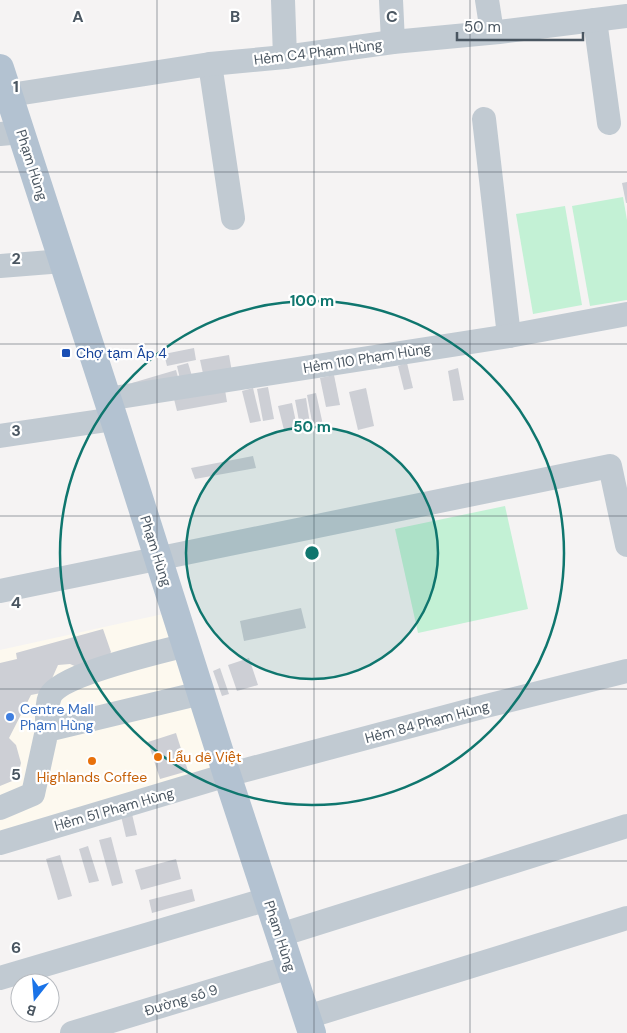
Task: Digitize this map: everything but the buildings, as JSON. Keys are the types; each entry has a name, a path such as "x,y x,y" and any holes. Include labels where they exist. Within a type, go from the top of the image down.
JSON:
{"main road":[{"name":"Phạm Hùng","path":"0,68 10,95 11,133 63,261 227,776 310,1025"}],"street":[{"path":"283,0 285,57"},
{"path":"391,0 393,42"},
{"path":"487,0 492,32"},
{"name":"Hẻm C4 Phạm Hùng","path":"10,95 210,64 285,57 393,42 627,16"},
{"path":"596,20 609,123"},
{"path":"210,64 233,218"},
{"path":"484,119 509,336"},
{"path":"0,266 63,261"},
{"name":"Hẻm 110 Phạm Hùng","path":"0,436 110,409 627,314"},
{"path":"0,591 610,466 627,545"},
{"path":"0,808 33,794 47,730 50,696 58,686 104,668 186,645"},
{"name":"Hẻm 84 Phạm Hùng","path":"227,776 486,706 627,671"},
{"path":"47,730 201,692"},
{"name":"Hẻm 51 Phạm Hùng","path":"0,842 227,776"},
{"path":"280,935 627,826"},
{"path":"0,978 268,899"},
{"path":"310,1025 627,918"},
{"name":"Đường số 9","path":"72,1033 290,967"}],"shaded area":[{"path":"163,614 216,769 0,834 0,650"}],"green space":[{"path":"623,197 627,220 627,300 590,306 572,206"},
{"path":"565,206 582,305 533,314 516,214"},
{"path":"505,506 528,609 418,633 395,529"}],"place":[{"name":"Chợ tạm Ấp 4","path":"66,353"},
{"name":"Centre Mall Phạm Hùng","path":"10,717"},
{"name":"Lẩu dê Việt","path":"158,757"},
{"name":"Highlands Coffee","path":"92,761"}]}
